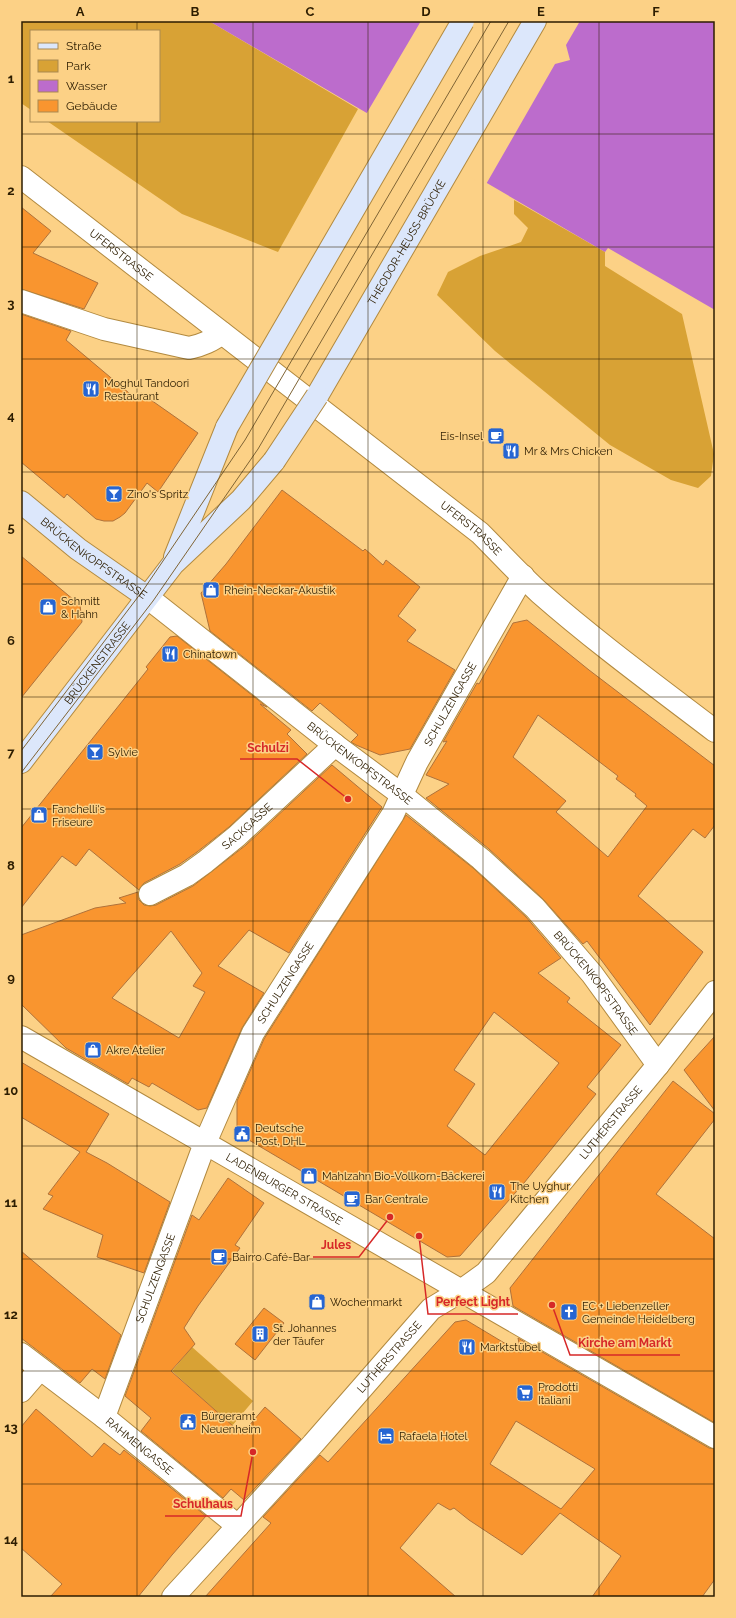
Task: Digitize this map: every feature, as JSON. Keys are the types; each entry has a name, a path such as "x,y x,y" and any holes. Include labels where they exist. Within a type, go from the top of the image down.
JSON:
{"main road":[{"name":"BRÜCKENSTRASSE","path":"173,564 227,427 463,21"},
{"name":"THEODOR-HEUSS-BRÜCKE","path":"274,461 317,396 535,21"},
{"name":"BRÜCKENSTRASSE","path":"21,762 173,564 241,500 274,461"},
{"name":"BRÜCKENKOPFSTRASSE","path":"21,502 78,549 147,597"}],"street":[{"name":"UFERSTRASSE","path":"21,177 480,533 538,592 584,630 715,731"},
{"path":"21,301 104,330 190,348 212,341 222,333"},
{"name":"SCHULZENGASSE","path":"104,1417 205,1143 253,1032 394,814 417,762 523,576"},
{"name":"BRÜCKENKOPFSTRASSE","path":"147,597 334,745 402,795 481,859 535,908 592,974 658,1065"},
{"name":"SACKGASSE","path":"150,894 187,875 205,862 237,836 334,745"},
{"name":"LUTHERSTRASSE","path":"173,1597 313,1444 431,1309 461,1291 486,1272 658,1065 715,992"},
{"name":"LADENBURGER STRASSE","path":"21,1037 715,1437"},
{"name":"RAHMENGASSE","path":"21,1354 40,1370 104,1417 238,1526"},
{"path":"21,1390 40,1370"}],"green space":[{"path":"21,21 209,21 358,109 278,252 182,214 48,122 160,122 160,30 30,30 30,109 21,103"},
{"path":"514,200 605,252 605,266 682,314 714,454 711,476 698,488 671,480 610,445 495,351 437,295 448,272 480,256 521,242 528,228 514,214"},
{"path":"192,1347 253,1401 232,1426 172,1371"}],"water":[{"path":"209,21 715,21 715,310 608,248 605,252"}],"pier":[{"path":"421,21 580,21 566,45 570,60 555,64 485,186 365,116"}],"building":[{"path":"21,207 51,231 33,253 98,283 84,309 21,289"},
{"path":"21,314 71,331 66,340 135,398 141,393 198,433 158,492 147,483 125,513 113,521 96,519 67,494 64,498 21,462"},
{"path":"282,490 363,551 365,549 383,565 386,560 420,587 398,616 416,630 407,641 455,670 410,749 380,755 356,745 351,742 358,735 320,703 312,711 210,631 201,593 226,564"},
{"path":"21,556 80,605 82,622 21,698"},
{"path":"527,620 589,670 715,766 715,825 705,838 693,829 638,896 703,952 650,1025 587,941 583,944 543,899 489,849 426,798 449,784 426,775 447,741 443,742 477,683 479,684 513,623","holes":["538,715 618,776 616,779 636,794 635,796 647,806 608,857 556,812 566,801 513,757"]},
{"path":"177,636 267,707 260,704 291,730 287,734 307,754 229,827 180,864 144,883 139,890 89,849 76,866 62,856 21,908 21,828 148,669 146,667 170,637"},
{"path":"332,765 382,807 289,953 249,930 218,966 264,993 242,1028 207,1108 198,1110 152,1083 149,1087 132,1078 128,1084 66,1048 21,1004 21,935 95,908 126,903 119,898 138,892 139,900 144,905 156,905 193,886 246,845","holes":["171,931 202,973 193,986 205,992 179,1038 112,998"]},
{"path":"406,815 473,868 526,917 561,958 538,973 570,998 567,1002 621,1045 587,1087 596,1094 524,1183 460,1256 447,1257 237,1133 237,1101 264,1039","holes":["494,1012 559,1063 485,1155 447,1126 475,1084 454,1070"]},
{"path":"715,1036 715,1111 684,1070"},
{"path":"21,1062 109,1114 86,1152 107,1163 170,1202 144,1273 97,1257 103,1235 43,1209 53,1196 48,1194 80,1152 21,1117"},
{"path":"673,1081 715,1114 715,1119 656,1194 715,1239 715,1423 513,1306 510,1288"},
{"path":"228,1178 264,1203 235,1245 240,1248 184,1328 195,1344 171,1371 242,1434 265,1407 301,1439 244,1500 231,1489 223,1498 141,1431 151,1418 125,1396 192,1215 199,1220"},
{"path":"21,1251 121,1335 105,1379 92,1369 80,1383 21,1338"},
{"name":"St. Johannes der Täufer","path":"264,1308 284,1323 255,1360 235,1344"},
{"path":"466,1320 521,1353 518,1338 709,1448 715,1449 715,1579 702,1597 592,1597 621,1556 560,1513 522,1555 469,1520 454,1508 450,1510 438,1503 400,1548 456,1597 205,1597 271,1523 263,1517 320,1455 328,1462 455,1322","holes":["516,1421 595,1469 561,1509 490,1464"]},
{"path":"36,1409 92,1457 104,1443 120,1455 124,1450 206,1516 138,1597 50,1597 62,1584 21,1548 21,1427"}],"tram line":[{"path":"21,751 144,589 245,440 491,21"},
{"path":"21,773 153,601 258,449 509,21"}],"place":[{"name":"Moghul Tandoori Restaurant","path":"91,389"},
{"name":"Eis-Insel","path":"496,436"},
{"name":"Mr & Mrs Chicken","path":"511,451"},
{"name":"Zino's Spritz","path":"114,494"},
{"name":"Rhein-Neckar-Akustik","path":"211,590"},
{"name":"Schmitt & Hahn","path":"48,607"},
{"name":"Chinatown","path":"170,654"},
{"name":"Sylvie","path":"95,752"},
{"name":"Schulzi","path":"348,799"},
{"name":"Fanchelli's Friseure","path":"39,815"},
{"name":"Akre Atelier","path":"93,1050"},
{"name":"Deutsche Post, DHL","path":"242,1134"},
{"name":"Mahlzahn Bio-Vollkorn-Bäckerei","path":"309,1176"},
{"name":"The Uyghur Kitchen","path":"497,1192"},
{"name":"Bar Centrale","path":"352,1199"},
{"name":"Jules","path":"390,1217"},
{"name":"Perfect Light","path":"419,1236"},
{"name":"Bairro Café-Bar","path":"219,1257"},
{"name":"Wochenmarkt","path":"317,1302"},
{"name":"Kirche am Markt","path":"552,1305"},
{"name":"EC + Liebenzeller Gemeinde Heidelberg","path":"569,1312"},
{"name":"St. Johannes der Täufer","path":"260,1334"},
{"name":"Marktstübel","path":"467,1347"},
{"name":"Prodotti Italiani","path":"525,1393"},
{"name":"Bürgeramt Neuenheim","path":"188,1422"},
{"name":"Rafaela Hotel","path":"386,1436"},
{"name":"Schulhaus","path":"253,1452"}]}
